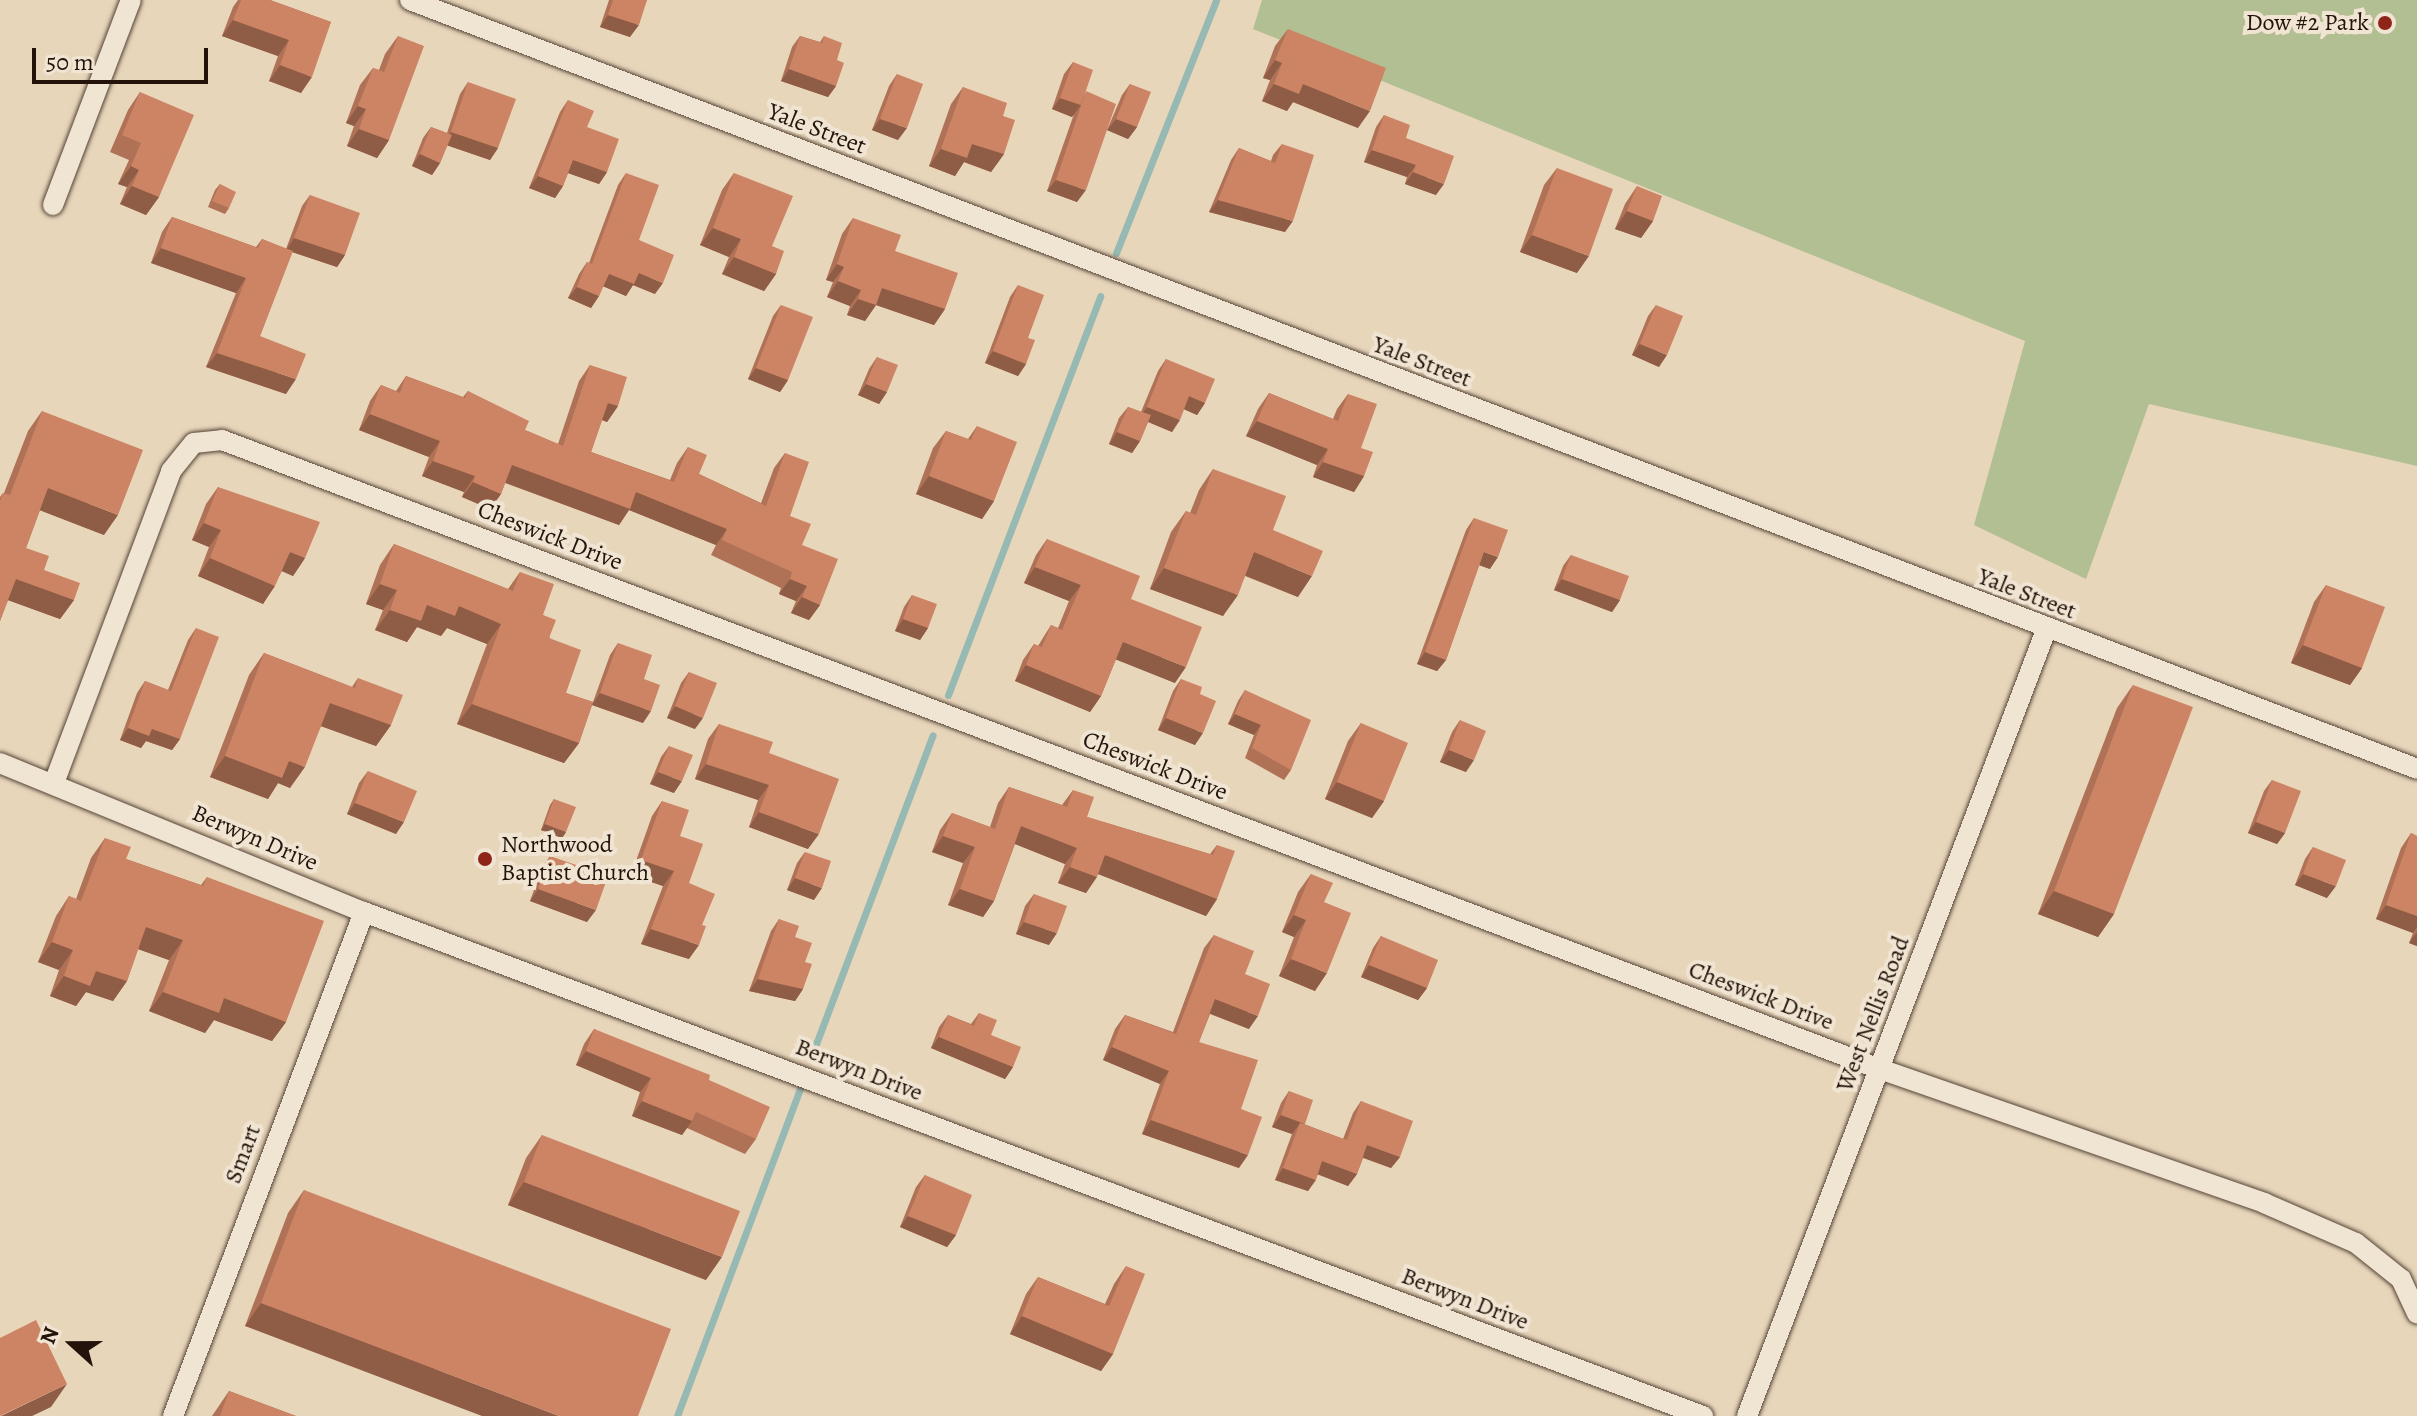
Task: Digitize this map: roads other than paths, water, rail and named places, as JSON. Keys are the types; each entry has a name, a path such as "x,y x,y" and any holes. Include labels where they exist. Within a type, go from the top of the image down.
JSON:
{"street":[{"path":"53,205 131,0"},
{"name":"Yale Street","path":"410,0 2046,630 2417,769"},
{"name":"Cheswick Drive","path":"54,783 171,471 194,443 222,440 1880,1069 2328,1229 2356,1243 2401,1279 2417,1313"},
{"name":"West Nellis Road","path":"1747,1416 2046,630"},
{"name":"Berwyn Drive","path":"0,763 364,912 1703,1416"},
{"name":"Smart","path":"173,1416 364,912"}],"waterway":[{"path":"1116,253 1216,0"},
{"path":"948,695 1100,296"},
{"path":"816,1044 933,735"},
{"path":"677,1416 801,1086"}],"place":[{"name":"Dow #2 Park","path":"2385,23"},
{"name":"Northwood Baptist Church","path":"485,859"}]}
